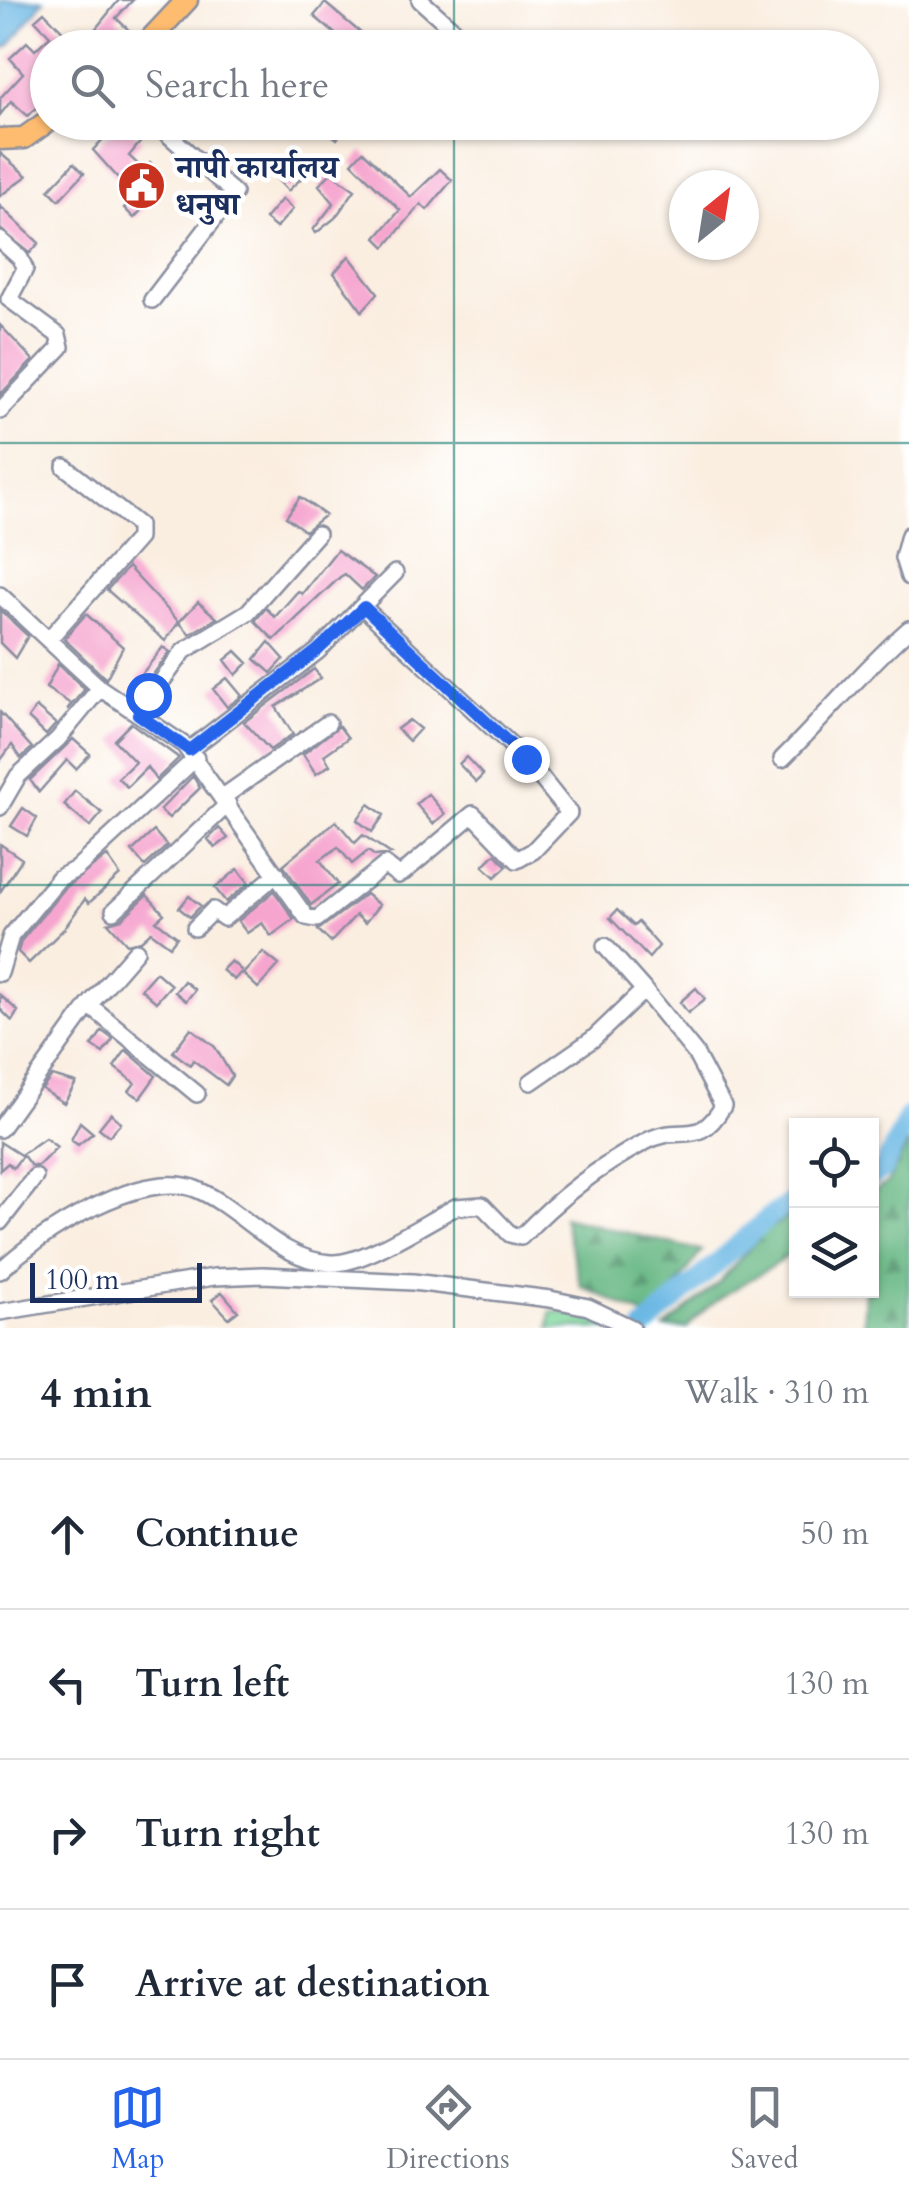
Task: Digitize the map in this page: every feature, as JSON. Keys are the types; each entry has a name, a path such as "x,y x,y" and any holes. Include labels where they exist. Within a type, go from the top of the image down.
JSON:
{"main road":[{"path":"159,30 187,0"},
{"path":"0,139 24,138 30,134"}],"street":[{"path":"420,0 454,30"},
{"path":"152,300 234,193 174,140"},
{"path":"0,240 20,258 25,269 10,298 58,336 61,346 0,411"},
{"path":"48,640 138,538 138,525 66,467"},
{"path":"138,714 184,652 248,612 317,534"},
{"path":"909,535 904,558 909,577"},
{"path":"0,973 11,936 59,878 76,869 192,754 318,650 395,573"},
{"path":"0,596 100,688 192,754 306,917 316,919 385,865 398,875 404,872 472,814 517,860 570,813 529,761 364,607"},
{"path":"782,758 842,700 884,648 909,629"},
{"path":"0,807 5,785 100,688"},
{"path":"114,911 226,801 328,724"},
{"path":"195,928 213,910 224,918 276,874"},
{"path":"333,1272 456,1206 482,1205 510,1234 522,1237 604,1166 642,1143 669,1133 698,1134 710,1127 723,1106 719,1094 695,1053 606,946"},
{"path":"0,1129 90,1004 136,952"},
{"path":"531,1082 593,1039 644,990"},
{"path":"90,1004 198,1094"},
{"path":"0,1222 35,1177"},
{"path":"0,1271 20,1252 86,1208 184,1186 199,1190 284,1246 333,1272"},
{"path":"0,1312 214,1278 333,1272 588,1307 632,1328"}],"green space":[{"path":"909,1142 909,1328 863,1328 865,1298 879,1298 879,1188 887,1183"},
{"path":"789,1216 789,1255 725,1295 687,1328 665,1328 717,1284 765,1231"},
{"path":"563,1217 702,1251 652,1319 581,1286"},
{"path":"551,1311 598,1317 616,1328 549,1328"}],"water":[{"path":"0,0 44,0 9,46 0,49"}],"building":[{"path":"119,0 133,0 116,18 129,30 95,30"},
{"path":"325,3 357,30 331,30 314,16"},
{"path":"44,12 62,30 44,30 35,20"},
{"path":"27,42 30,114 11,101 0,115 0,98 23,73 10,58"},
{"path":"102,140 142,140 129,156 144,170 150,163 161,173 155,179 163,187 134,218 124,208 135,197 93,150"},
{"path":"363,151 411,197 440,169 452,180 427,210 421,204 385,247 376,238 400,210 352,163"},
{"path":"0,153 27,176 0,196"},
{"path":"295,156 309,171 288,191 274,176"},
{"path":"74,163 84,173 59,200 49,190"},
{"path":"331,173 355,190 335,218 316,233 313,230 334,203 319,185"},
{"path":"282,199 293,209 276,228 265,219"},
{"path":"0,206 39,243 30,253 0,229"},
{"path":"349,256 378,293 362,311 334,273"},
{"path":"0,325 33,360 0,395"},
{"path":"300,497 325,515 305,531 286,517"},
{"path":"337,550 375,577 362,590 345,574 340,577 274,640 255,621 266,608 275,617 298,591 302,594"},
{"path":"128,567 179,622 165,641 107,590"},
{"path":"198,602 217,618 190,634 179,622"},
{"path":"0,610 28,636 15,658 0,643"},
{"path":"86,614 123,647 106,679 64,639"},
{"path":"269,642 284,659 271,673 255,659"},
{"path":"163,647 170,652 144,686 137,680"},
{"path":"236,651 248,663 236,675 225,660"},
{"path":"58,664 85,689 67,710 71,704 46,688"},
{"path":"314,669 321,678 276,707 293,734 270,750 244,722"},
{"path":"227,678 242,696 227,707 213,689"},
{"path":"36,707 56,724 46,735 28,718"},
{"path":"0,712 32,748 21,758 12,745 0,761"},
{"path":"409,720 420,729 409,741 397,729"},
{"path":"131,723 179,758 156,780 147,767 127,787 118,778 135,762 114,740"},
{"path":"339,726 348,738 324,755 330,765 316,774 303,754"},
{"path":"73,739 90,754 76,769 67,760 39,792 30,780"},
{"path":"466,757 483,775 476,782 459,764"},
{"path":"193,776 200,788 169,818 160,810"},
{"path":"75,791 102,813 90,827 64,805"},
{"path":"428,794 445,814 433,824 416,804"},
{"path":"369,804 384,815 372,832 357,820"},
{"path":"23,808 37,818 27,836 11,826"},
{"path":"336,821 355,843 363,835 391,854 375,856 368,851 352,864 338,847 320,860 338,884 311,905 283,865"},
{"path":"219,828 228,838 215,848 208,839"},
{"path":"154,831 167,846 145,866 132,851"},
{"path":"0,844 22,859 0,892"},
{"path":"495,854 507,866 495,877 483,866"},
{"path":"107,856 120,875 89,903 85,899 64,929 29,963 18,952 21,941 66,887"},
{"path":"238,869 249,883 226,902 215,888"},
{"path":"274,891 294,919 271,936 262,923 247,933 238,921"},
{"path":"366,894 379,905 365,923 356,915 331,942 318,930"},
{"path":"147,895 164,914 156,921 177,937 170,946 151,932 141,941 127,944 108,923 122,919"},
{"path":"189,896 201,906 190,917 179,908"},
{"path":"617,910 634,926 638,922 659,946 649,958 610,918"},
{"path":"263,952 279,965 258,988 243,974"},
{"path":"231,961 242,971 234,980 222,970"},
{"path":"156,972 171,985 156,1002 141,989"},
{"path":"184,981 195,990 186,1001 175,992"},
{"path":"696,988 705,999 688,1013 680,1002"},
{"path":"0,995 18,1011 12,1021 0,1009"},
{"path":"191,1028 215,1047 232,1076 226,1085 193,1060 190,1065 173,1052"},
{"path":"102,1031 113,1039 103,1053 92,1046"},
{"path":"126,1050 156,1076 140,1098 129,1091 135,1083 114,1067"},
{"path":"52,1076 76,1083 64,1103 42,1089"},
{"path":"111,1113 121,1123 109,1136 99,1128"},
{"path":"80,1122 93,1133 78,1145 71,1140"},
{"path":"45,1138 57,1147 38,1166 31,1166 22,1154"},
{"path":"0,1142 22,1156 13,1168 8,1163 0,1170"},
{"path":"222,1292 238,1311 229,1318 212,1300"}],"waterway":[{"path":"879,1172 909,1116"},
{"path":"644,1328 789,1204"}],"place":[{"name":"नापी कार्यालय धनुषा","path":"141,185"}],"route":[{"path":"148,695 138,714 172,734 189,750 318,650 364,607 526,759"}]}
